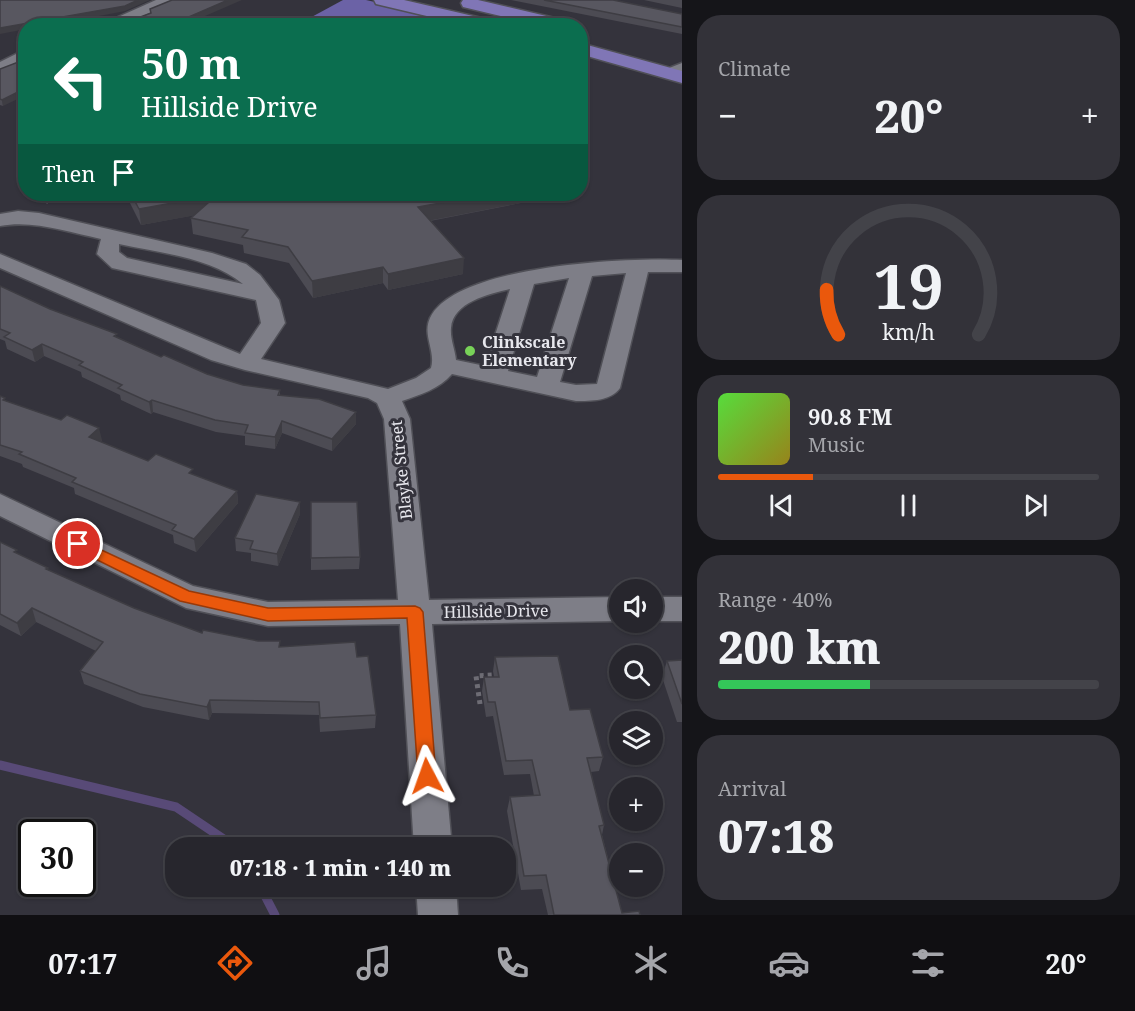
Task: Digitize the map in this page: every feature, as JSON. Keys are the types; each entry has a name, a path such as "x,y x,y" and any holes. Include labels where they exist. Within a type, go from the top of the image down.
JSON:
{"main road":[{"path":"382,0 460,18"},
{"path":"456,0 532,18"},
{"path":"588,49 677,66"}],"street":[{"path":"124,18 168,0"},
{"path":"0,68 18,58"},
{"path":"0,220 18,217 39,219 114,236 109,242 108,254 120,263 264,295 270,306 273,323 263,342 245,363"},
{"name":"Blayke Street","path":"0,260 219,355 245,363 363,388 386,398 392,406 397,419 415,612 432,837"},
{"path":"386,398 438,375 445,365 437,332 440,320 448,308 463,297 524,280 583,269 639,265 682,266"},
{"path":"445,365 576,393 594,393 608,388 639,265"},
{"path":"546,387 583,269"},
{"path":"494,375 524,280"},
{"name":"Hillside Drive","path":"0,504 186,596 268,614 609,609"},
{"path":"663,609 682,609"},
{"path":"437,897 438,915"}],"path":[{"path":"480,704 476,676 494,675"}],"shaded area":[{"path":"343,0 366,0 444,18 310,18"}],"building":[{"path":"0,0 138,0 125,6 57,18 18,18 18,25 0,28"},
{"path":"172,0 228,0 186,18 138,18 151,13 150,9"},
{"path":"544,0 613,0 682,14 682,27"},
{"path":"18,62 18,92 2,100 0,99 0,69"},
{"path":"135,201 184,201 139,209"},
{"path":"210,201 452,201 418,207 464,258 388,274 383,267 312,281 288,247 242,237 248,230 191,218"},
{"path":"0,286 50,309 117,334 114,336 161,357 164,355 207,374 243,385 280,390 278,395 319,399 356,412 332,439 282,421 275,437 245,433 248,425 215,420 152,400 149,402 118,388 122,385 79,365 83,362 42,344 32,350 4,337 10,333 0,329"},
{"path":"0,396 5,398 3,400 61,420 67,415 99,428 89,437 148,461 156,454 193,469 189,473 237,491 194,539 172,530 176,525 72,482 76,478 19,454 22,452 0,445"},
{"path":"256,494 300,502 277,554 250,549 253,541 235,538"},
{"path":"311,502 357,502 360,557 311,558"},
{"path":"0,542 17,550 14,552 48,568 46,569 134,608 202,633 203,630 258,641 280,641 279,647 355,642 357,657 368,656 376,715 320,718 319,702 210,700 207,707 140,694 80,671 103,642 32,608 17,623 0,614"},
{"path":"558,656 570,710 590,709 603,757 587,758 604,825 599,826 609,864 609,897 618,897 622,913 639,911 640,915 554,915 546,875 524,876 510,797 540,795 532,760 506,761 495,702 488,702 484,677 499,677 495,657"},
{"path":"682,660 682,704 667,661"}],"waterway":[{"path":"0,765 176,807 221,837"},
{"path":"266,897 275,915"}],"place":[{"name":"Clinkscale Elementary","path":"470,351"}],"route":[{"path":"78,544 186,596 268,614 415,612 427,776"}]}
